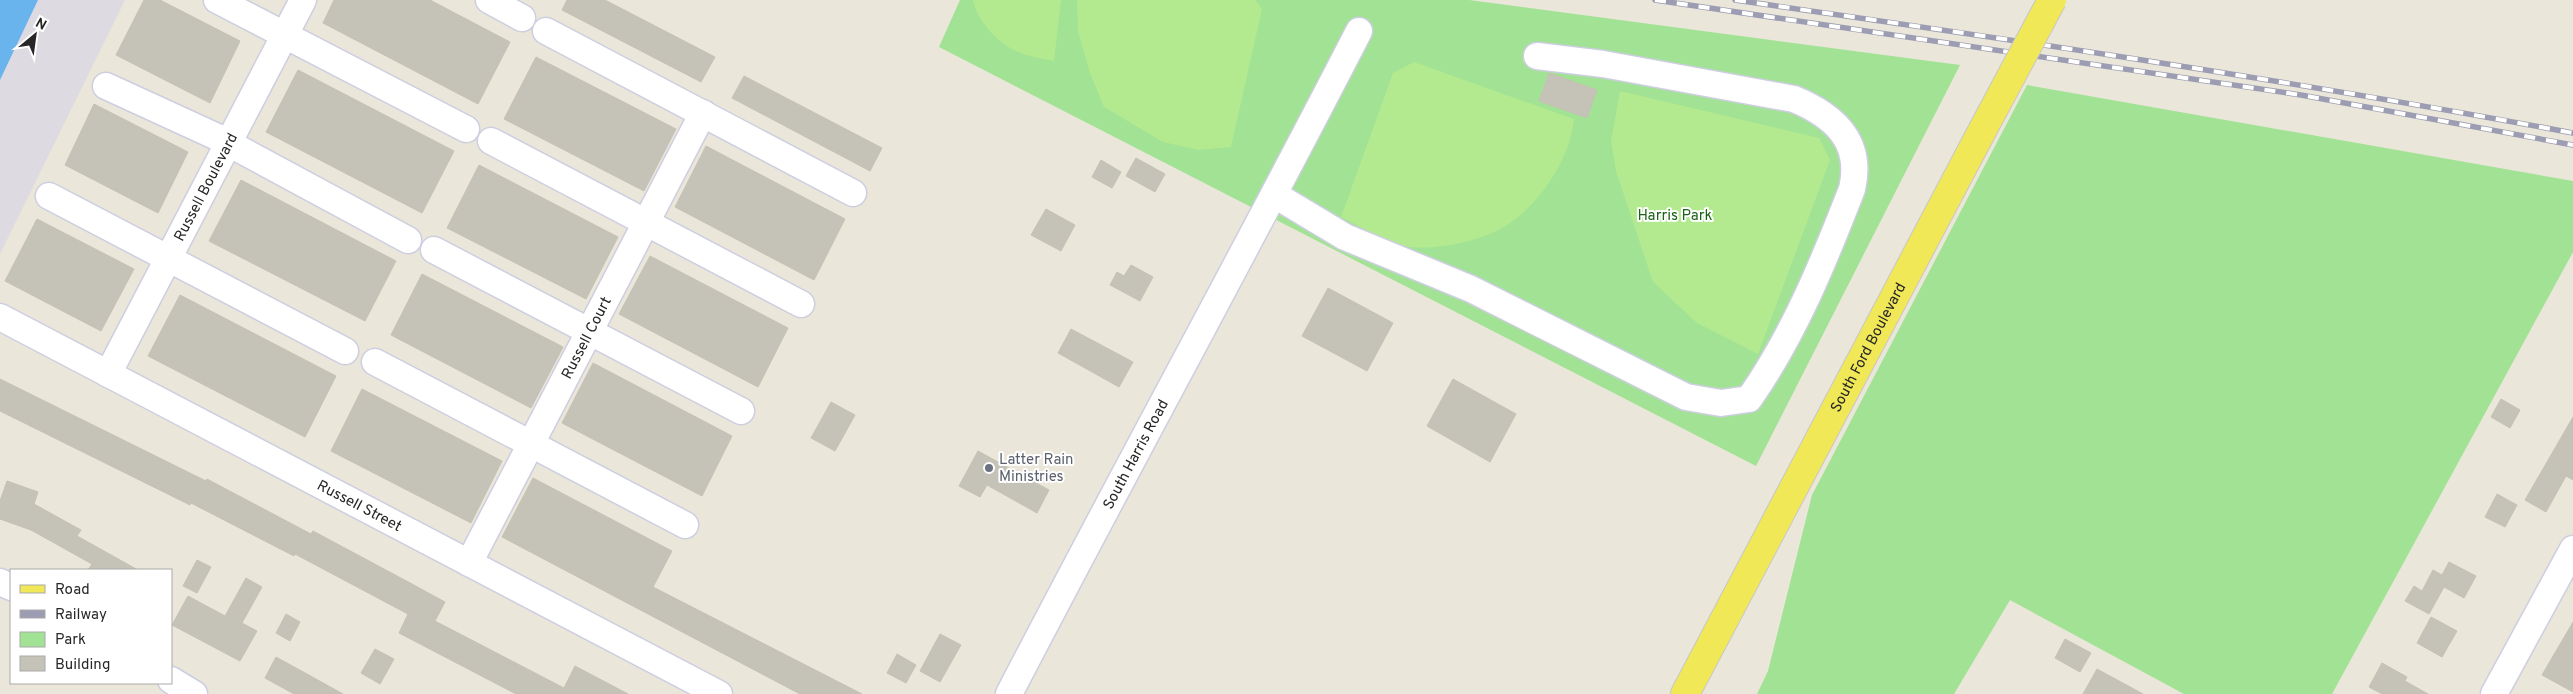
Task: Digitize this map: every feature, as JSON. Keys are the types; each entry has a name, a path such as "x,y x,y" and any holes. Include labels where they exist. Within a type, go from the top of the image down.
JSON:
{"main road":[{"name":"South Ford Boulevard","path":"1686,694 2052,0"}],"street":[{"path":"217,0 466,129"},
{"name":"Russell Boulevard","path":"108,374 302,0"},
{"path":"490,0 522,18"},
{"path":"546,31 853,193"},
{"name":"South Harris Road","path":"1009,694 1196,337 1270,205 1360,31"},
{"path":"1270,205 1471,289 1686,397 1721,403 1749,399 1772,367 1790,332 1852,190 1856,172 1854,153 1843,133 1831,119 1815,108 1794,99 1603,64 1537,56"},
{"path":"106,86 228,143 408,240"},
{"name":"Russell Court","path":"469,563 703,113"},
{"path":"491,141 801,304"},
{"path":"49,196 169,257 345,351"},
{"path":"434,250 742,411"},
{"name":"Russell Street","path":"0,317 719,694"},
{"path":"376,362 685,525"},
{"path":"2494,694 2573,549"},
{"path":"172,681 194,694"}],"shaded area":[{"path":"0,0 125,0 0,254"}],"green space":[{"name":"Harris Park","path":"960,0 1469,0 1960,65 1756,466 939,47"},
{"path":"973,0 1061,0 1054,61 1023,54 998,39 985,25"},
{"path":"1077,0 1255,0 1262,9 1231,147 1198,150 1163,142 1104,107 1090,73 1078,32"},
{"path":"1414,62 1574,119 1567,149 1543,191 1522,214 1510,223 1487,235 1444,246 1404,246 1389,241 1341,217 1393,73"},
{"path":"2027,85 2573,181 2573,252 2332,694 2184,694 2010,600 1954,694 1757,694 1768,671 1812,495"},
{"path":"1620,91 1819,138 1830,160 1758,354 1697,323 1653,282 1616,171 1611,141"}],"water":[{"path":"0,0 38,0 0,80"}],"building":[{"path":"144,0 160,0 240,41 210,103 116,55"},
{"path":"334,0 430,0 510,42 478,104 323,23"},
{"path":"567,0 605,0 715,57 701,82 562,10"},
{"path":"536,57 676,129 644,191 504,119"},
{"path":"298,70 454,151 422,213 266,132"},
{"path":"1549,73 1597,90 1587,118 1539,101"},
{"path":"744,76 882,148 870,171 732,98"},
{"path":"94,104 188,152 158,213 65,165"},
{"path":"706,146 845,219 814,280 675,207"},
{"path":"1136,158 1165,174 1155,192 1126,176"},
{"path":"1101,160 1121,172 1112,188 1092,177"},
{"path":"479,165 618,237 586,299 447,228"},
{"path":"241,180 396,261 365,321 209,241"},
{"path":"1046,209 1075,225 1061,251 1031,235"},
{"path":"37,219 134,269 101,331 5,281"},
{"path":"650,256 788,328 758,387 619,314"},
{"path":"1131,265 1153,277 1140,301 1110,285 1117,272 1124,276"},
{"path":"422,274 563,347 531,408 391,335"},
{"path":"1328,288 1393,323 1367,371 1302,336"},
{"path":"180,295 336,376 305,437 148,356"},
{"path":"1071,329 1133,362 1119,387 1058,353"},
{"path":"593,363 732,436 702,496 562,423"},
{"path":"0,379 206,481 207,479 311,534 313,531 445,602 435,621 564,688 575,666 628,694 516,694 399,633 408,614 295,554 294,556 191,503 190,505 0,411"},
{"path":"1453,379 1516,414 1490,462 1427,426"},
{"path":"362,389 502,461 471,523 331,451"},
{"path":"2501,399 2520,410 2510,428 2491,417"},
{"path":"831,402 855,415 835,451 811,438"},
{"path":"2573,417 2573,480 2566,476 2546,512 2525,500"},
{"name":"Latter Rain Ministries","path":"978,451 1049,490 1037,513 987,485 980,497 959,486"},
{"path":"533,478 672,551 653,587 862,694 800,694 502,537"},
{"path":"7,481 38,492 34,504 81,530 77,536 136,569 89,569 92,564 31,530 0,519 0,501"},
{"path":"2497,494 2517,505 2505,527 2485,517"},
{"path":"197,560 211,567 197,593 183,586"},
{"path":"2449,562 2476,576 2464,598 2444,587 2429,614 2405,601 2414,586 2422,591 2433,570 2442,575"},
{"path":"246,578 262,587 242,623 257,631 240,661 172,625 188,596 225,616"},
{"path":"286,614 300,622 290,641 276,633"},
{"path":"2431,617 2457,631 2442,657 2417,643"},
{"path":"2573,622 2573,692 2542,675"},
{"path":"940,634 961,645 940,682 920,671"},
{"path":"2065,639 2091,653 2080,672 2055,658"},
{"path":"375,649 394,659 380,684 361,673"},
{"path":"897,654 916,665 906,683 887,673"},
{"path":"276,657 343,694 294,694 265,678"},
{"path":"2382,663 2407,677 2405,681 2428,694 2382,694 2369,687"},
{"path":"2097,669 2143,694 2083,694"}],"railway":[{"path":"1655,0 2301,95 2573,145"},
{"path":"1735,0 2260,79 2573,133"}],"place":[{"name":"Latter Rain Ministries","path":"989,468"}]}
